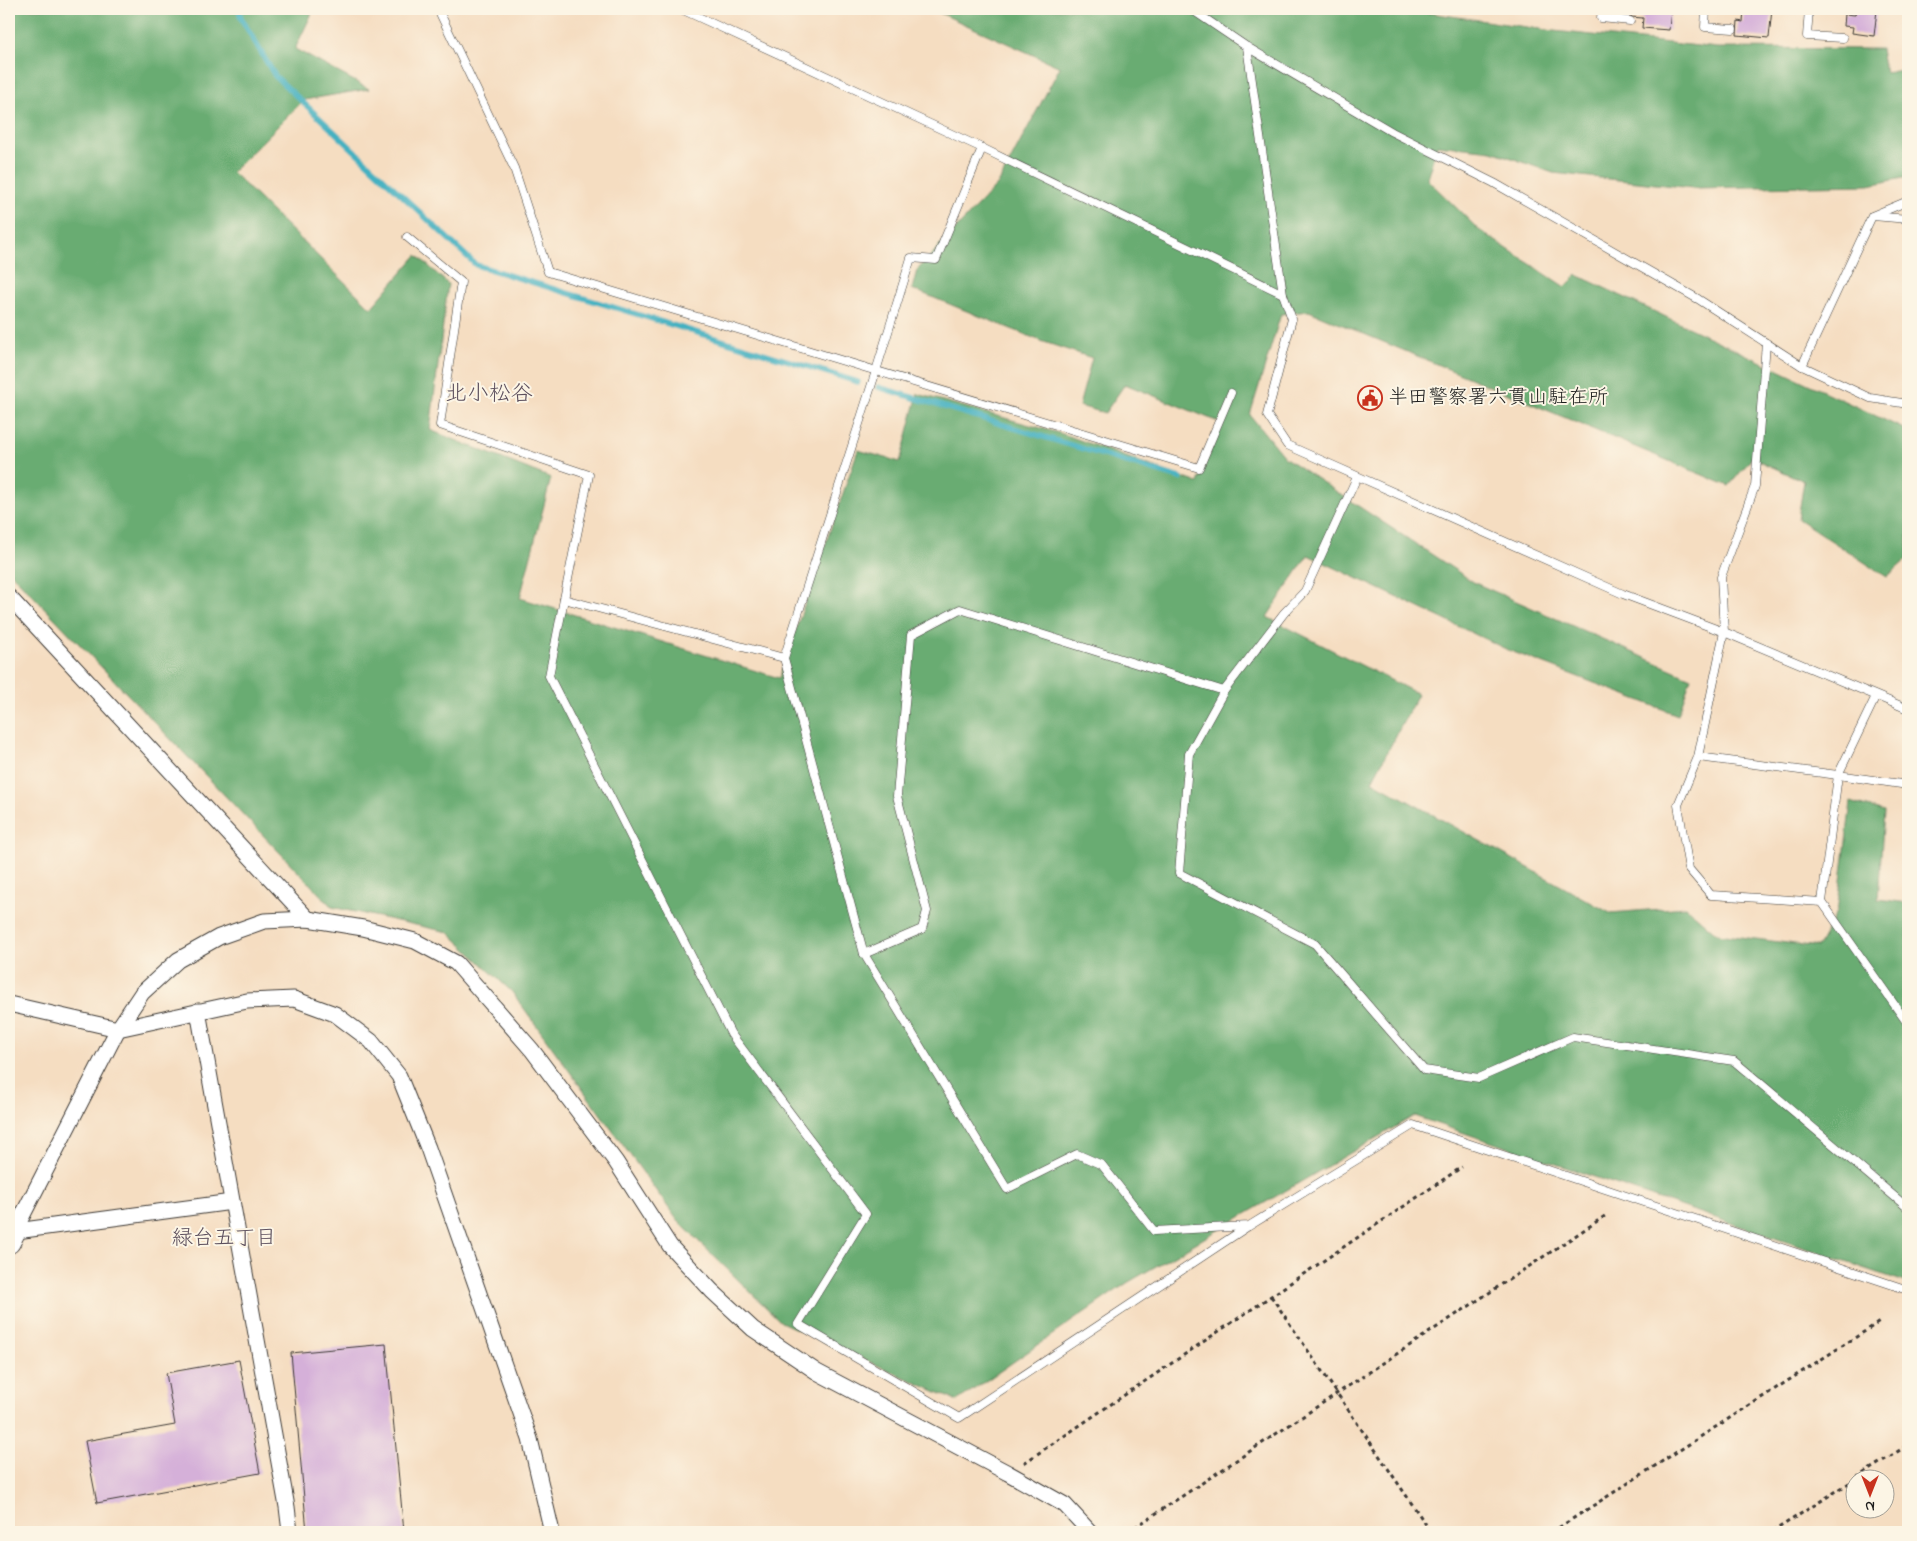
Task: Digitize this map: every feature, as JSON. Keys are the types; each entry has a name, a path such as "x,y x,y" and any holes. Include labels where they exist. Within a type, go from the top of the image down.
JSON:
{"street":[{"path":"9,597 308,918"},
{"path":"10,1235 118,1029 142,993 178,960 219,937 264,922 308,918 363,928 415,941 456,962 532,1050 616,1162 670,1246 753,1329 817,1372 1065,1505 1090,1532"},
{"path":"9,1004 118,1029 248,1001 294,999 335,1014 371,1041 399,1076 428,1148 530,1439 552,1532"},
{"path":"198,1011 288,1508 290,1532"},
{"path":"10,1235 232,1202"}],"lane":[{"path":"438,9 514,168 548,272 1199,468 1231,393"},
{"path":"681,9 982,148 1283,294"},
{"path":"1191,9 1247,47 1392,132 1494,183 1698,299 1802,366 1870,398 1908,404"},
{"path":"1602,9 1601,18 1630,22"},
{"path":"1706,9 1705,27 1733,29"},
{"path":"1809,9 1806,36 1842,38"},
{"path":"1247,47 1283,294 1292,319 1267,415 1287,445 1623,594 1724,632 1908,709"},
{"path":"982,148 936,260 911,258 784,658 864,954 1007,1189 1077,1154 1102,1165 1154,1231 1248,1226"},
{"path":"1802,366 1872,216 1908,201"},
{"path":"1872,216 1908,220"},
{"path":"407,238 461,282 440,425 589,475 549,676 730,1034 866,1214 798,1324 959,1418 1248,1226 1413,1125 1908,1290"},
{"path":"1766,343 1755,486 1721,576 1724,632 1698,757 1678,804 1689,869 1711,895 1822,902"},
{"path":"1357,476 1306,591 1284,613 1224,690 1190,754 1179,873 1315,944 1424,1070 1479,1078 1573,1037 1734,1061 1908,1208"},
{"path":"564,599 784,658"},
{"path":"864,954 922,929 927,911 897,796 911,634 960,609 1224,690"},
{"path":"1876,696 1838,775 1822,902 1908,1024"},
{"path":"1698,757 1908,785"}],"path":[{"path":"1008,1473 1462,1167"},
{"path":"1128,1532 1605,1216"},
{"path":"1271,1296 1431,1532"},
{"path":"1552,1532 1881,1322"},
{"path":"1872,1468 1908,1445"},
{"path":"1772,1532 1844,1486"}],"green space":[{"path":"9,9 314,9 295,49 369,89 304,100 232,172 371,308 417,255 448,284 430,430 551,478 520,598 779,678 858,450 900,462 918,394 1066,435 1198,483 1221,423 1125,384 1105,413 1079,406 1092,358 1041,341 912,289 917,270 998,184 1060,67 931,9 1403,9 1554,31 1718,48 1881,49 1885,73 1908,69 1908,177 1869,185 1693,188 1553,173 1492,151 1437,145 1427,179 1479,230 1565,287 1577,275 1908,431 1908,558 1887,577 1798,519 1804,481 1752,458 1729,486 1309,311 1281,314 1250,415 1284,457 1475,583 1691,678 1678,715 1508,650 1308,555 1267,617 1418,694 1372,781 1610,913 1686,907 1717,934 1818,947 1837,912 1851,802 1884,812 1878,899 1908,903 1908,1283 1414,1116 1127,1283 957,1401 781,1322 678,1221 512,992 448,932 332,907 9,571"}],"building":[{"path":"1632,9 1671,9 1669,30 1642,28 1643,18 1631,17"},
{"path":"1744,9 1772,9 1769,38 1737,35 1738,21 1743,22"},
{"path":"1856,9 1877,10 1874,36 1852,33 1853,27 1844,26 1845,14 1855,15"},
{"path":"386,1344 404,1532 307,1532 291,1353"},
{"path":"239,1360 260,1473 97,1503 85,1441 175,1425 166,1373"}],"waterway":[{"path":"239,9 241,18 275,76 476,265 858,382"},
{"path":"878,387 1180,478"}],"place":[{"name":"半田警察署六貫山駐在所","path":"1370,398"}],"district":[{"name":"北小松谷","path":"489,395"},
{"name":"緑台五丁目","path":"224,1239"}]}
